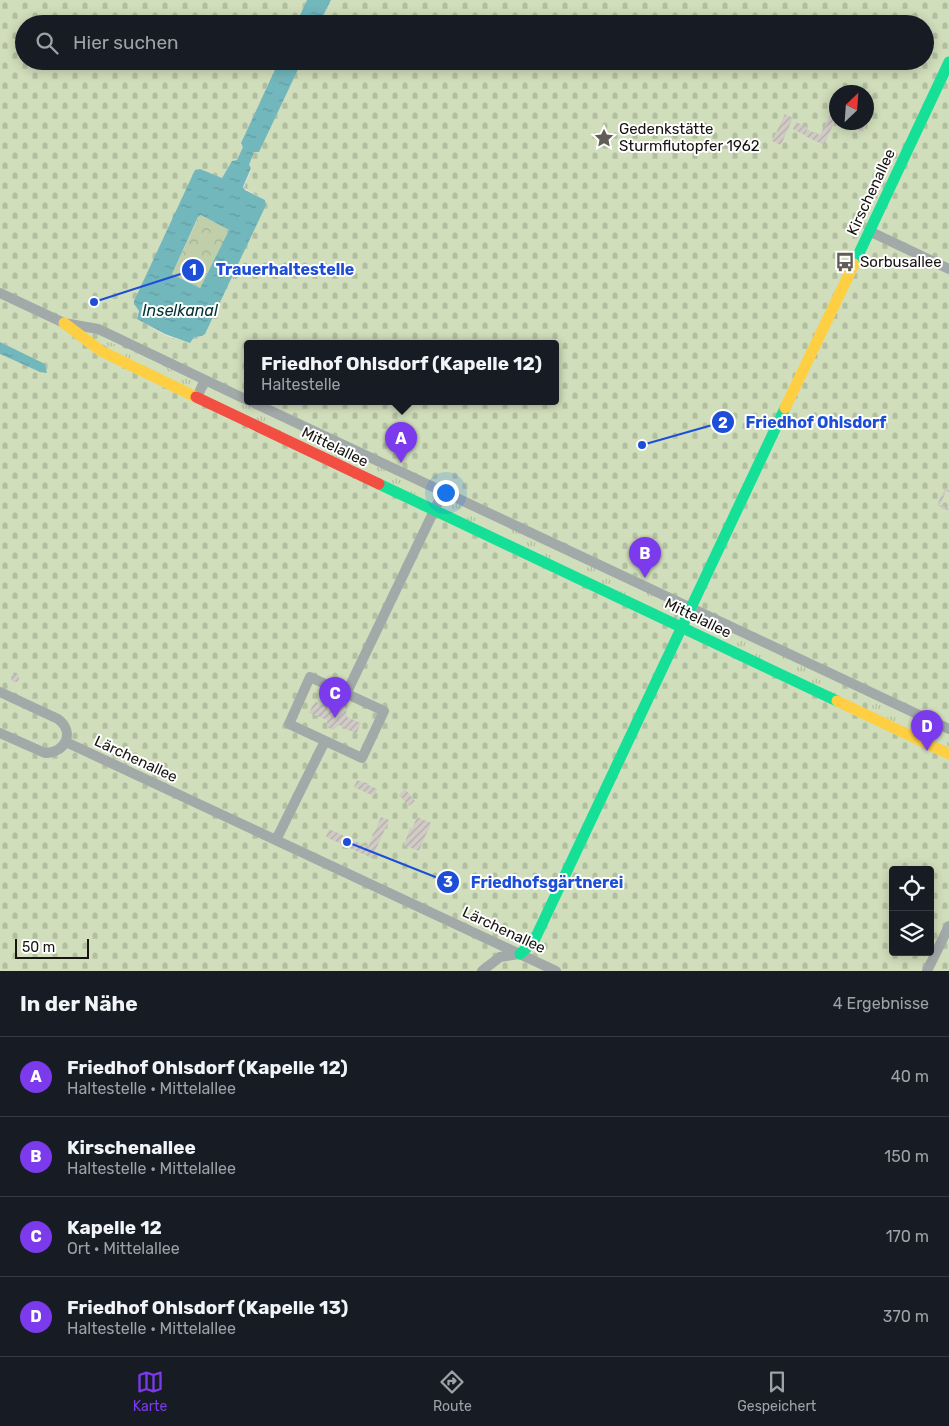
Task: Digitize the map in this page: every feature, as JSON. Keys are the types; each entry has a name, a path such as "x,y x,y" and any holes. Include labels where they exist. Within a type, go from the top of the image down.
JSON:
{"street":[{"name":"Kirschenallee","path":"520,954 534,942 949,62"},
{"path":"869,231 949,269"},
{"name":"Mittelallee","path":"0,293 64,323 101,351 433,511 949,754"},
{"name":"Mittelallee","path":"64,323 98,330 111,335 244,399"},
{"path":"197,397 205,380"},
{"name":"Mittelallee","path":"258,405 949,729"},
{"path":"346,694 443,492"},
{"path":"310,677 346,694 384,711 362,758 288,724 310,677"},
{"path":"0,692 60,720 66,729 66,742 59,750 45,753 0,733"},
{"path":"276,840 325,741"},
{"name":"Lärchenallee","path":"66,742 556,971"},
{"path":"927,971 949,926"},
{"path":"482,971 500,957 520,954"}],"green space":[{"path":"0,0 307,0 300,15 15,15 15,70 275,70 241,143 243,147 237,160 232,161 222,178 198,169 135,306 139,311 137,317 165,335 182,340 196,336 201,337 266,201 244,188 251,169 248,165 254,152 259,151 298,70 934,70 934,15 324,15 331,0 949,0 949,735 874,699 869,710 949,748 949,971 0,971 0,354 40,372 44,364 0,342","holes":["244,340 559,340 559,405 249,405 434,493 430,503 206,397 211,387 244,403","108,341 196,381 192,391 100,343","445,497 678,607 673,618 440,507","699,617 842,684 837,695 694,627"]},
{"path":"201,215 229,230 200,288 172,274"},
{"path":"108,341 196,381 191,391 107,352 100,342"},
{"path":"211,387 244,402 244,405 249,405 435,492 430,503 206,397"},
{"path":"445,497 678,607 673,618 440,507"},
{"path":"699,616 842,684 837,695 694,627"},
{"path":"874,699 949,735 949,748 869,710"}],"water":[{"path":"307,0 331,0 324,15 300,15"},
{"name":"Inselkanal","path":"275,70 298,70 259,152 254,152 249,165 251,168 243,187 245,190 265,200 266,205 205,334 194,337 190,343 165,334 137,319 139,311 134,301 195,170 200,169 222,178 232,161 237,160 243,147 241,143","holes":["201,215 229,230 200,288 172,274 198,217"]},
{"path":"0,342 45,364 47,373 40,372 0,354"}],"building":[{"path":"785,114 793,118 781,145 772,141"},
{"path":"829,117 829,130 831,130 824,145 805,136 808,130 820,135"},
{"path":"796,122 808,128 805,135 793,129"},
{"path":"94,296 100,299 93,308 89,306"},
{"path":"945,488 949,492 946,491 940,505 949,509 949,511 937,505"},
{"path":"15,674 19,678 15,682 11,678"},
{"path":"315,701 328,709 336,703 346,708 347,717 361,723 356,734 339,725 333,730 327,727 327,720 309,713"},
{"path":"357,780 377,789 374,796 354,787"},
{"path":"405,789 415,801 409,806 399,795"},
{"path":"381,817 389,820 372,858 326,837 329,829 368,847"},
{"path":"417,817 431,823 419,851 404,845 410,828 412,829"}],"traffic: fast":[{"path":"854,264 949,62"},
{"path":"520,954 534,941 785,408"},
{"path":"379,484 837,701"}],"traffic: slow":[{"path":"785,408 854,264"},
{"path":"64,323 101,351 196,397"},
{"path":"837,701 949,754"}],"traffic: jam":[{"path":"196,397 379,484"}],"place":[{"name":"Gedenkstätte Sturmflutopfer 1962","path":"604,138"},
{"name":"Sorbusallee","path":"845,262"},
{"name":"Trauerhaltestelle","path":"94,302"},
{"name":"Friedhof Ohlsdorf","path":"642,445"},
{"name":"Friedhof Ohlsdorf (Kapelle 12)","path":"401,463"},
{"name":"Kirschenallee","path":"645,578"},
{"name":"Kapelle 12","path":"335,718"},
{"name":"Friedhof Ohlsdorf (Kapelle 13)","path":"927,751"},
{"name":"Friedhofsgärtnerei","path":"347,842"}]}
